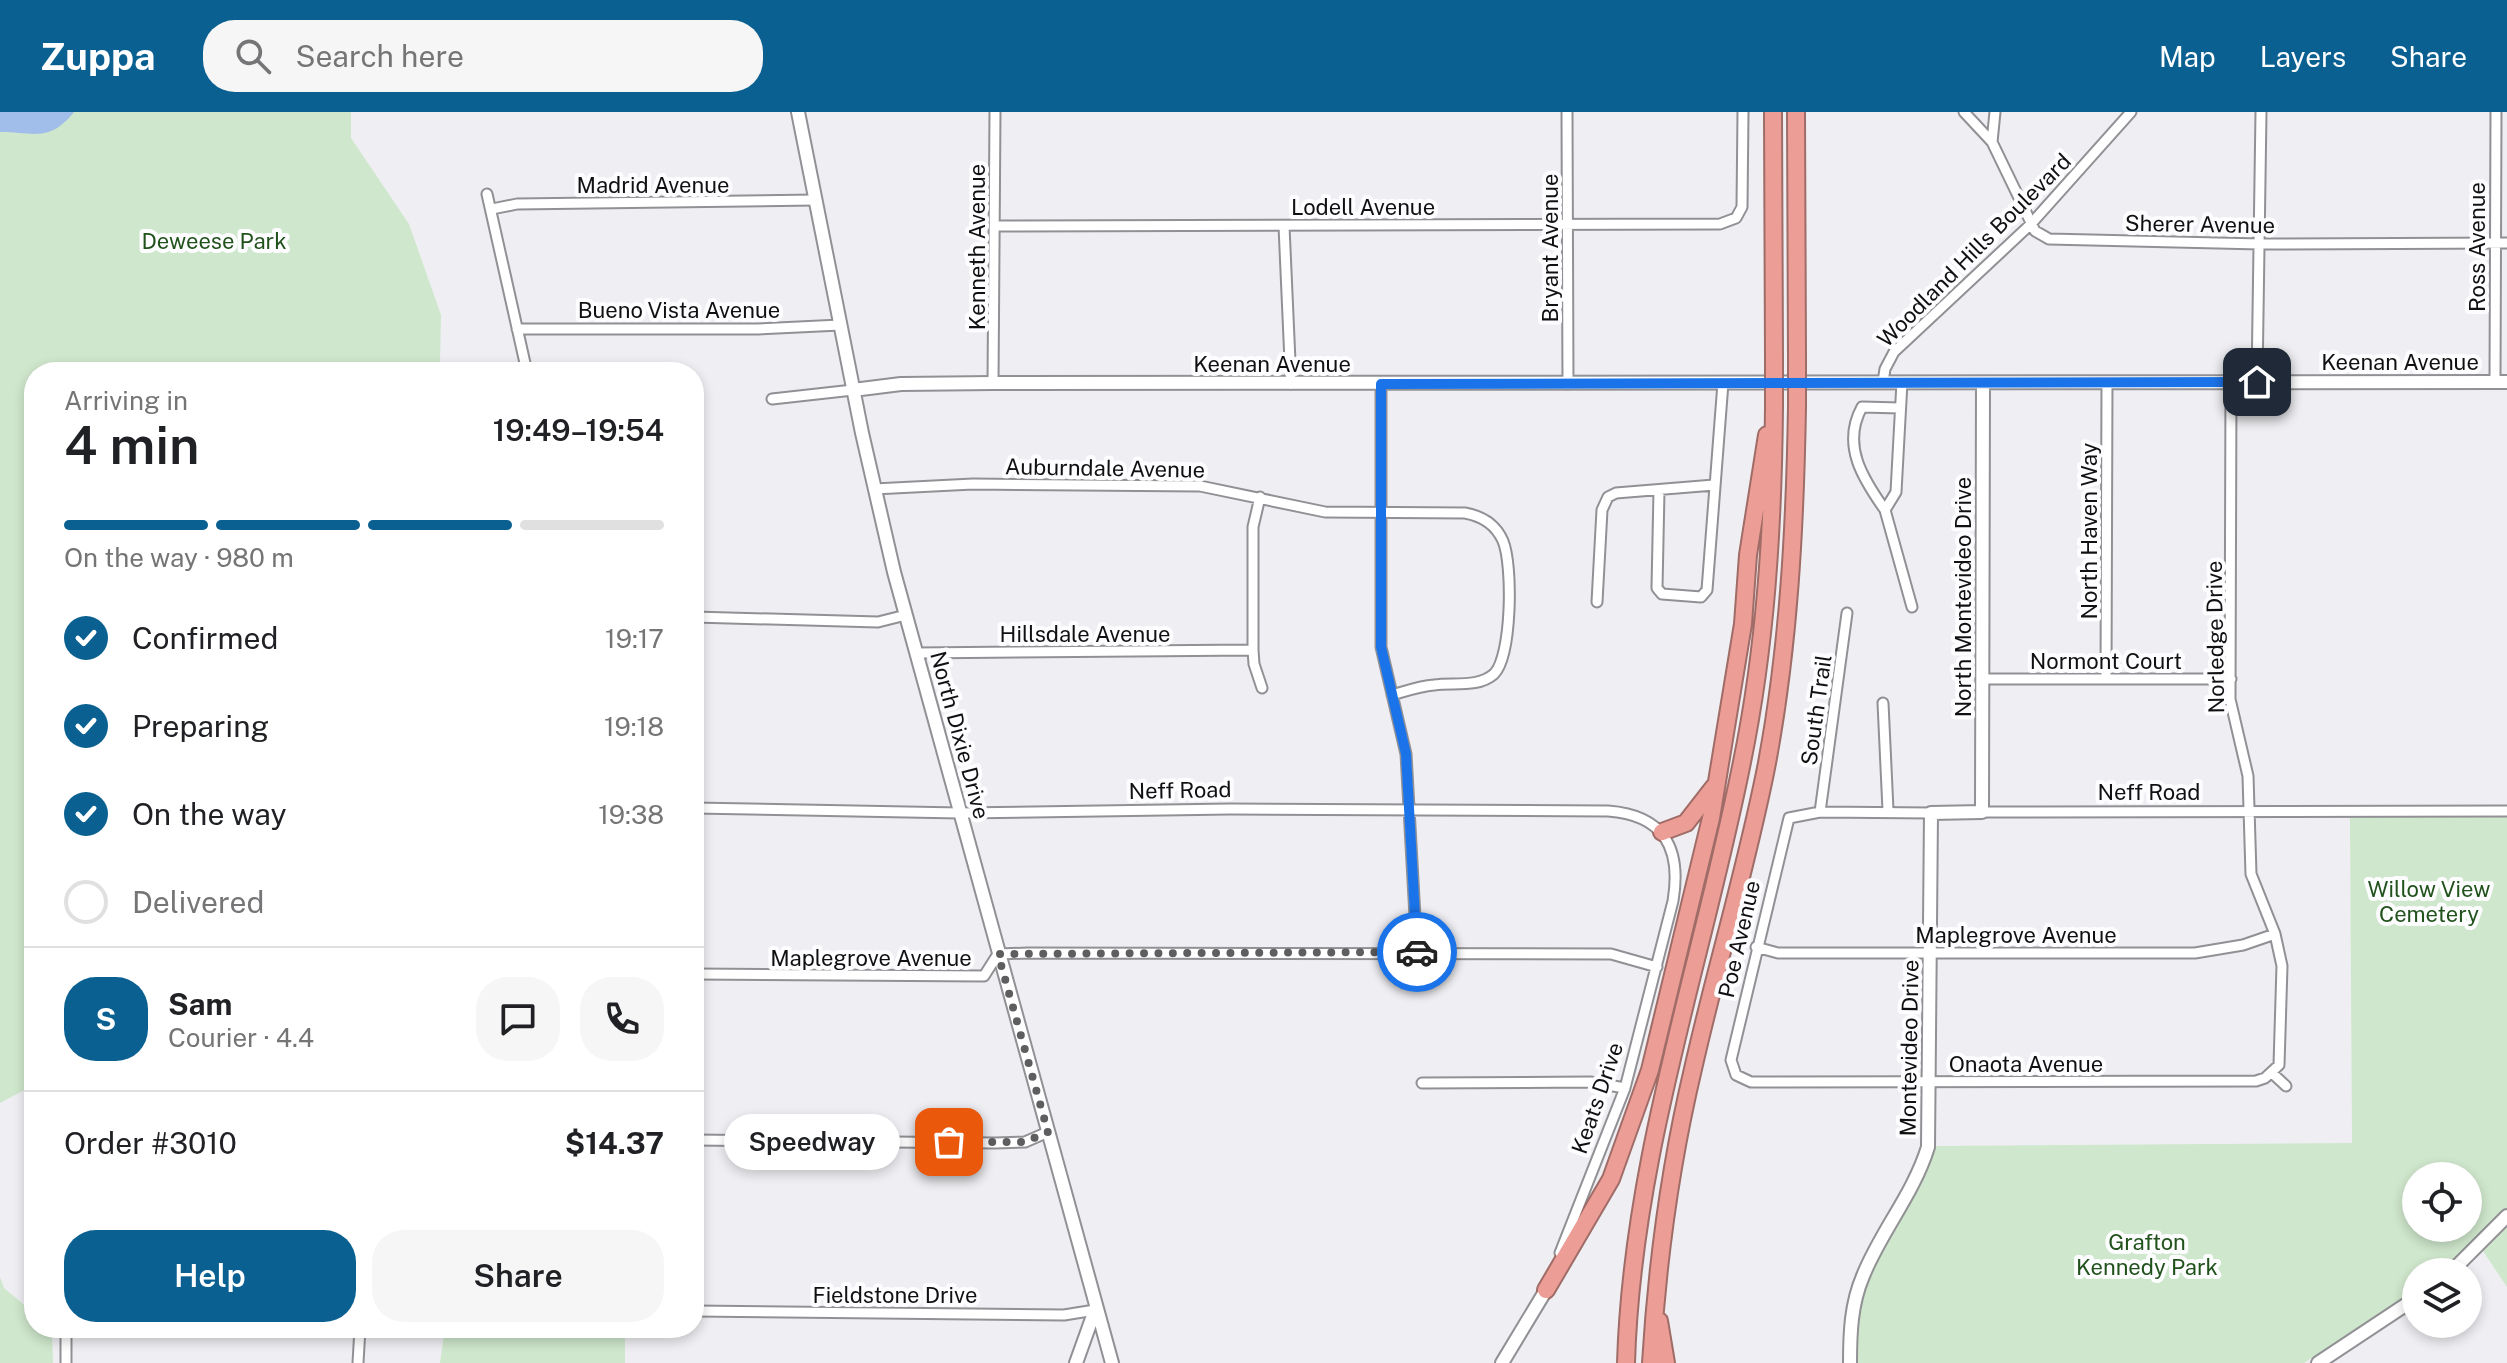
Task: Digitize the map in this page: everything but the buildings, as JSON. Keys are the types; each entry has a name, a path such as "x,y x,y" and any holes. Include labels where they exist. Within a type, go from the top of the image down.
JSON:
{"highway":[{"path":"1626,1363 1632,1272 1653,1137 1726,834 1754,698 1768,584 1774,407 1773,112"},
{"path":"1651,1363 1670,1177 1767,763 1792,562 1797,407 1796,112"},
{"path":"1546,1290 1611,1179 1650,1070 1718,783 1743,624 1761,459 1774,407"},
{"path":"1662,832 1686,823 1718,783"},
{"path":"1655,1303 1666,1363"}],"street":[{"name":"North Dixie Drive","path":"798,112 874,489 1111,1363"},
{"name":"Kenneth Avenue","path":"993,383 995,112"},
{"name":"Bryant Avenue","path":"1567,112 1568,384"},
{"name":"Lodell Avenue","path":"995,226 1720,224 1731,221 1742,207 1743,112"},
{"path":"1964,112 1992,142 2031,224"},
{"path":"1992,142 1995,112"},
{"name":"Woodland Hills Boulevard","path":"1883,382 1885,369 1894,352 2031,224 2131,112"},
{"path":"2257,382 2261,112"},
{"name":"Ross Avenue","path":"2496,112 2495,243 2501,382"},
{"path":"487,194 525,362"},
{"name":"Madrid Avenue","path":"492,209 517,204 816,200"},
{"name":"Sherer Avenue","path":"2031,224 2049,239 2260,244 2507,243"},
{"path":"1284,226 1291,384"},
{"name":"Bueno Vista Avenue","path":"517,329 758,329 840,325"},
{"path":"1885,510 1896,492 1902,382"},
{"name":"North Haven Way","path":"2106,679 2107,382"},
{"name":"Norledge Drive","path":"2231,382 2231,679 2234,722 2248,776 2251,874 2275,934 2282,966 2282,1056 2272,1073"},
{"name":"Keenan Avenue","path":"853,390 901,384 993,383 2501,382"},
{"path":"1659,491 1657,588 1662,594 1697,598 1707,590 1723,383"},
{"name":"North Montevideo Drive","path":"1982,812 1983,383"},
{"path":"1381,384 1381,647 1406,754 1417,953"},
{"path":"772,399 853,390"},
{"path":"1900,408 1862,407 1855,420 1855,458 1860,475 1885,510 1912,607"},
{"name":"Auburndale Avenue","path":"874,489 973,484 1200,486 1325,512 1465,513 1484,518 1503,541 1507,562 1507,645 1495,673 1475,683 1430,685 1392,695"},
{"path":"1597,602 1598,545 1604,502 1616,493 1714,485"},
{"path":"1260,497 1253,527 1253,650 1262,688"},
{"name":"South Trail","path":"1820,812 1847,613"},
{"path":"704,617 878,622 906,615"},
{"name":"Hillsdale Avenue","path":"917,653 1253,650"},
{"name":"Normont Court","path":"1982,679 2231,679"},
{"path":"1883,703 1888,810"},
{"name":"Neff Road","path":"704,808 960,813 1627,812 1645,818 1662,832"},
{"name":"Neff Road","path":"1791,816 1888,810 1931,813 2507,811"},
{"name":"Montevideo Drive","path":"1850,1363 1852,1319 1862,1277 1909,1195 1928,1147 1931,1083 1931,813"},
{"name":"Poe Avenue","path":"1733,1071 1731,1060 1756,947 1784,825 1791,816"},
{"name":"Keats Drive","path":"1502,1363 1546,1290 1625,1088 1675,889 1673,858 1662,832"},
{"name":"Maplegrove Avenue","path":"1756,947 1778,953 2195,953 2243,945 2275,934"},
{"name":"Maplegrove Avenue","path":"704,974 984,976 998,954 1611,954 1657,967"},
{"name":"Onaota Avenue","path":"1733,1071 1751,1082 1931,1083 2256,1081 2272,1073"},
{"path":"2272,1073 2286,1086"},
{"path":"1422,1083 1564,1081 1625,1088"},
{"path":"704,1140 995,1143 1025,1142 1048,1132"},
{"path":"2465,1258 2507,1216"},
{"path":"2318,1363 2402,1307"},
{"path":"1076,1363 1095,1310"},
{"name":"Fieldstone Drive","path":"704,1311 1064,1315 1095,1310"},
{"path":"66,1338 66,1363"},
{"path":"358,1363 359,1338"}],"green space":[{"name":"Deweese Park","path":"0,112 351,112 351,138 409,224 441,315 440,362 24,362 24,1090 0,1103"},
{"path":"2507,816 2507,1287 2477,1242 2457,1258 2402,1258 2402,1298 2304,1363 1855,1363 1859,1312 1868,1281 1921,1181 1933,1146 2352,1143 2350,817"},
{"path":"0,1277 4,1288 24,1305 24,1338 52,1338 53,1363 0,1363"},
{"path":"444,1338 625,1338 625,1363 440,1363"}],"water":[{"path":"0,112 74,112 57,128 32,134 0,132"}],"way so far":[{"path":"949,1142 1025,1142 1048,1132 998,954 1417,952"}],"place":[{"name":"Speedway","path":"949,1142"}],"route":[{"path":"1417,952 1406,754 1381,647 1381,384 2257,382"}],"park label":[{"name":"Willow View Cemetery","path":"2429,902"},
{"name":"Grafton Kennedy Park","path":"2147,1254"}]}
